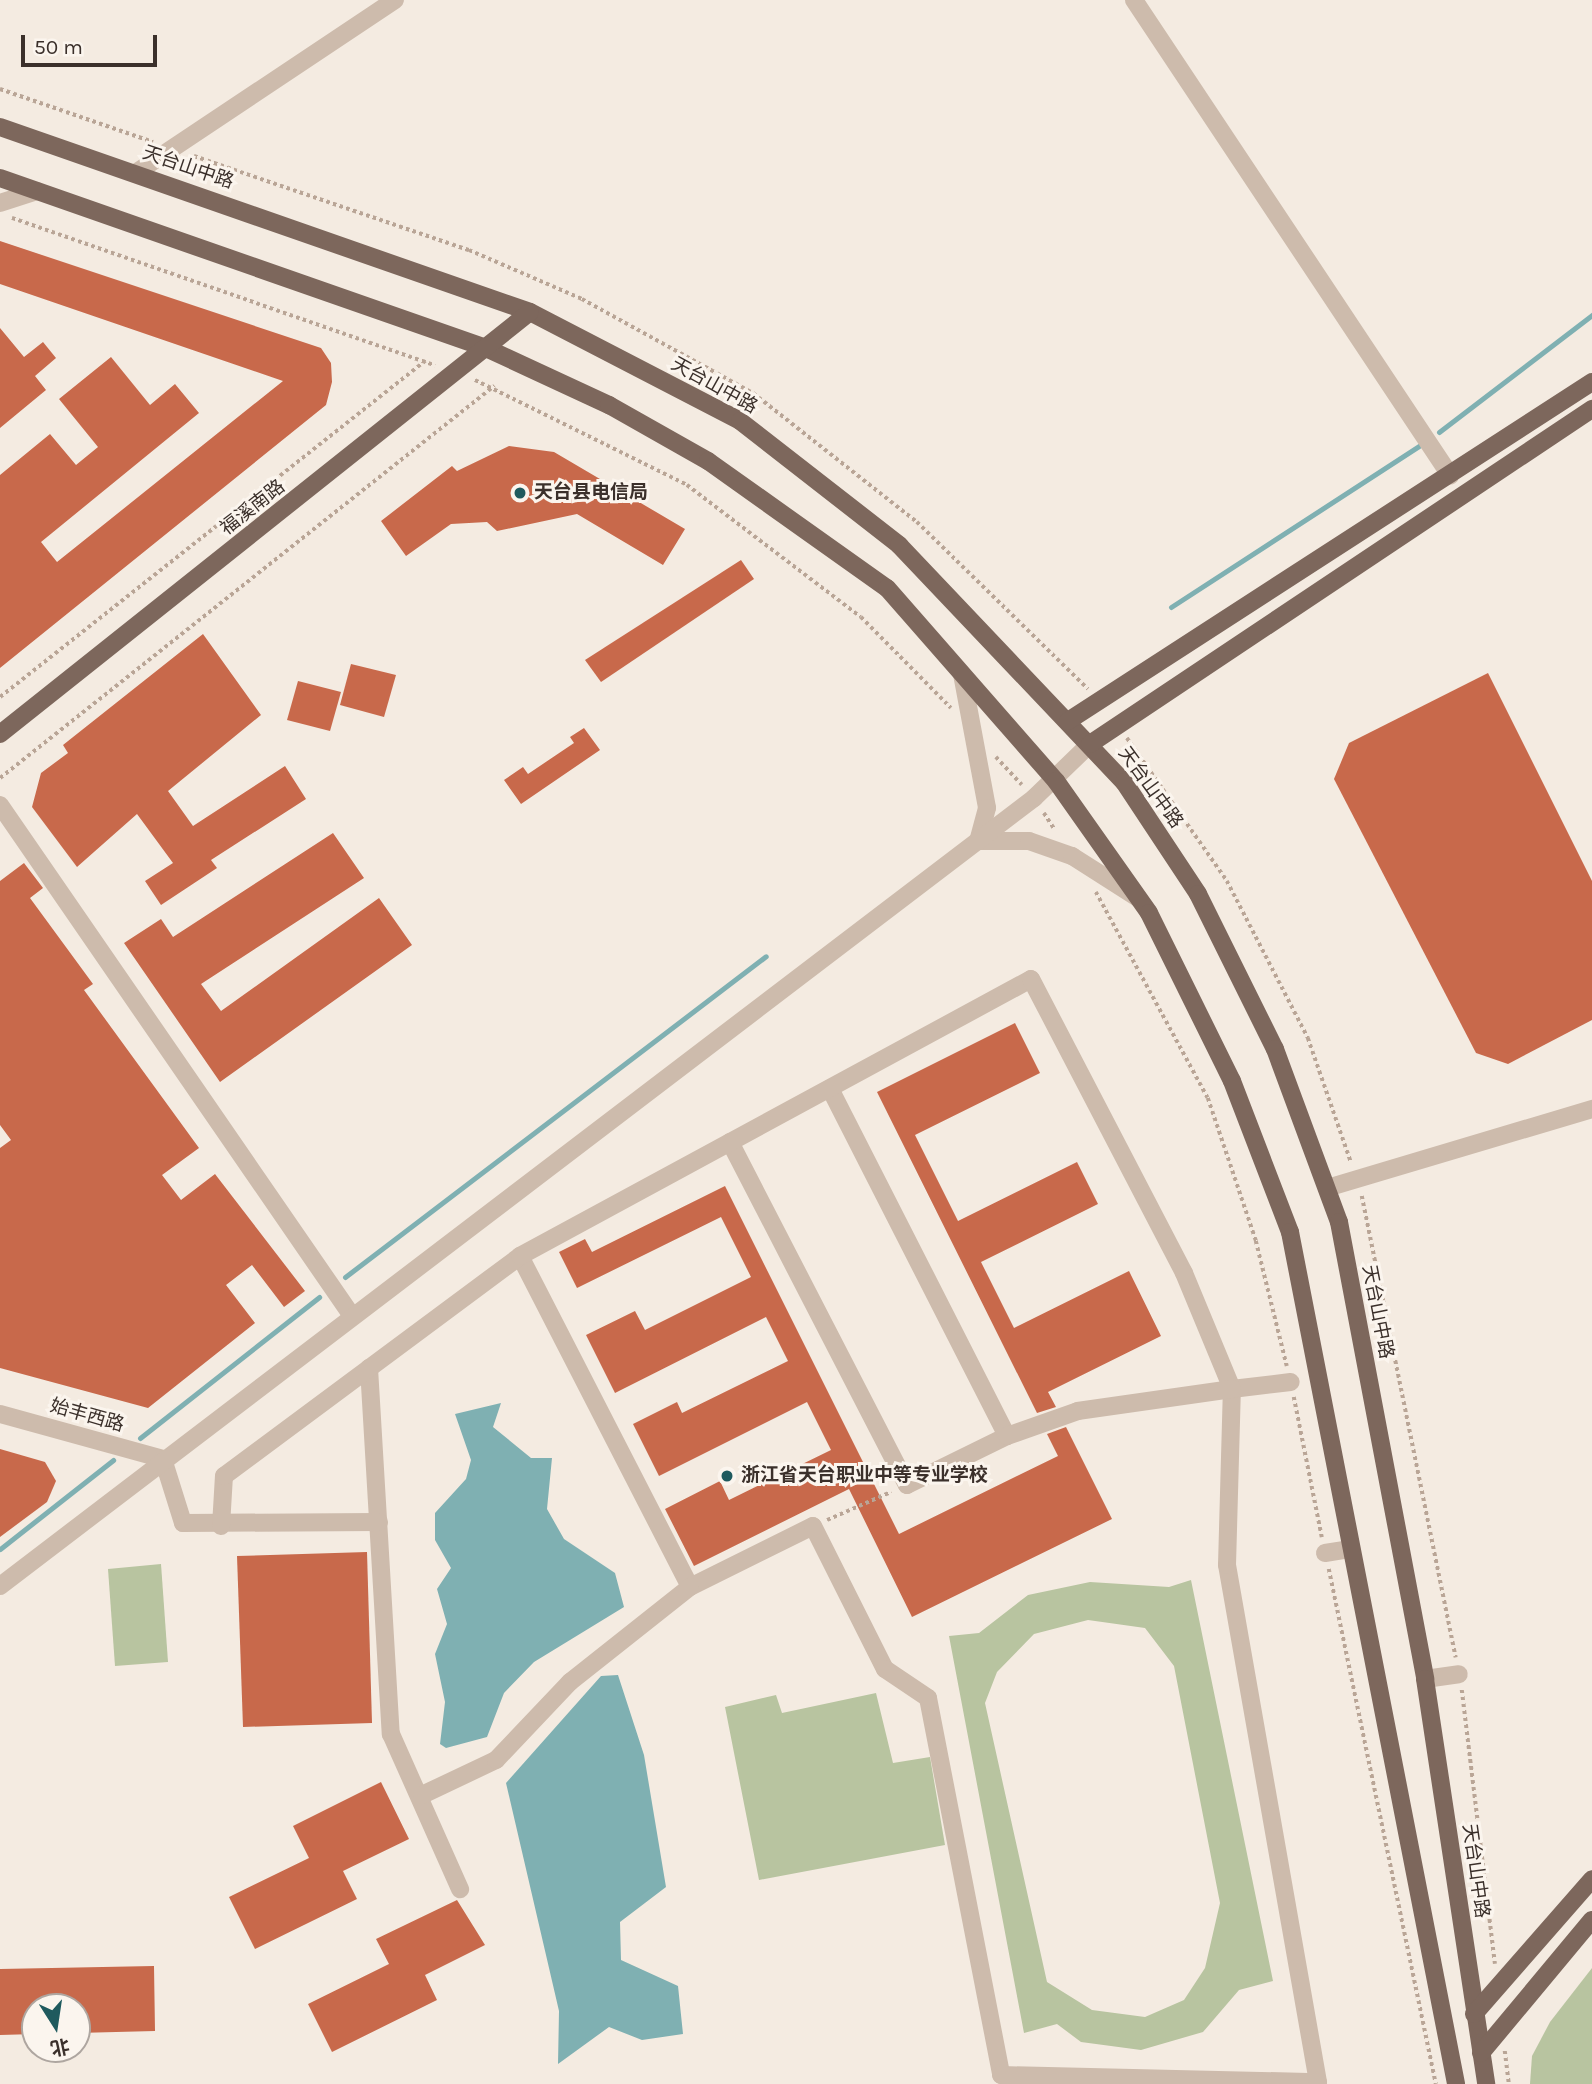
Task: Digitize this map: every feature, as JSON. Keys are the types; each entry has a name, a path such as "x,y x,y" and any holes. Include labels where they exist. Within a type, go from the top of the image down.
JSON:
{"main road":[{"name":"天台山中路","path":"0,127 137,172 530,312 740,421 899,545 1124,782 1198,894 1275,1049 1339,1222 1425,1679 1486,2084"},
{"path":"0,178 486,348 609,405 708,461 887,588 1056,781 1138,898 1232,1082 1290,1231 1456,2084"},
{"name":"福溪南路","path":"0,734 456,374 530,312"},
{"path":"1068,721 1097,698 1592,382"},
{"path":"1090,744 1592,409"},
{"path":"1474,2014 1592,1879"},
{"path":"1481,2053 1592,1920"}],"street":[{"path":"137,172 177,150 395,0"},
{"path":"1134,0 1450,475"},
{"path":"0,204 37,191"},
{"path":"962,674 976,736 987,808 978,841"},
{"path":"0,1586 163,1459 1034,799 1056,781 1090,744"},
{"path":"0,805 352,1316"},
{"path":"978,841 1028,841 1072,856 1138,898"},
{"path":"221,1526 224,1476 520,1256 1031,979 1184,1273 1232,1389 1227,1565 1318,2082 1001,2075 928,1698 885,1670 813,1526 690,1587 570,1682 496,1760 422,1796"},
{"path":"830,1088 1007,1436"},
{"path":"1326,1188 1592,1109"},
{"path":"730,1142 907,1485 1007,1436 1078,1412 1291,1382"},
{"path":"520,1256 690,1587"},
{"path":"369,1368 391,1734 422,1796 460,1889"},
{"name":"始丰西路","path":"0,1414 163,1459"},
{"path":"163,1459 183,1523 221,1526 379,1522"},
{"path":"1325,1553 1351,1549"},
{"path":"1425,1679 1459,1674"}],"path":[{"path":"0,89 469,250 582,299 754,393 917,522 1097,698"},
{"path":"0,215 494,386 687,485 777,549 861,617 1034,799 1072,856"},
{"path":"0,697 425,361"},
{"path":"0,778 494,386"},
{"path":"1117,724 1227,881 1308,1038 1357,1180 1459,1674 1498,1987"},
{"path":"1093,889 1208,1098 1256,1241 1291,1382 1436,2084"},
{"path":"813,1526 907,1485"},
{"path":"1502,2027 1509,2084"}],"green space":[{"path":"161,1564 168,1662 115,1666 108,1569"},
{"path":"1191,1580 1273,1981 1239,1990 1203,2032 1141,2050 1081,2042 1057,2024 1024,2033 949,1636 979,1633 1028,1595 1090,1582 1169,1587","holes":["1088,1620 1145,1628 1174,1666 1220,1903 1205,1968 1184,2000 1145,2017 1092,2010 1047,1982 985,1703 997,1672 1034,1634"]},
{"path":"876,1693 893,1763 930,1757 945,1845 759,1880 725,1707 776,1695 782,1713"},
{"path":"1592,1968 1592,2084 1530,2084 1532,2056 1550,2022"}],"water":[{"path":"501,1403 493,1427 531,1458 552,1458 547,1509 564,1539 615,1573 624,1607 534,1662 504,1693 487,1737 446,1748 440,1744 445,1702 435,1654 447,1624 437,1589 451,1568 435,1540 435,1513 466,1479 471,1460 455,1414"},
{"path":"618,1675 644,1755 666,1887 620,1922 621,1960 678,1986 683,2034 642,2040 609,2027 558,2064 559,2011 506,1783 601,1676"}],"building":[{"path":"0,241 321,348 331,363 332,382 326,405 0,668 0,475 50,434 76,465 98,447 59,399 111,357 150,405 175,384 199,413 41,542 57,562 283,381 0,284"},
{"path":"0,328 24,357 43,342 56,358 35,376 46,390 0,428"},
{"name":"天台县电信局","path":"509,446 554,452 685,529 663,565 577,514 497,531 487,522 451,524 406,556 381,521 452,466 457,471"},
{"path":"741,560 754,579 601,682 585,660"},
{"path":"203,634 261,715 168,791 193,826 285,766 306,799 211,860 217,868 161,905 145,881 173,863 137,814 77,867 32,807 41,773 68,753 63,745"},
{"path":"351,664 396,675 384,717 340,705"},
{"path":"1488,673 1592,881 1592,1020 1508,1064 1476,1053 1334,779 1349,743"},
{"path":"298,681 341,692 330,731 287,720"},
{"path":"584,728 600,750 521,804 504,780 523,767 528,774 574,743 570,737"},
{"path":"333,833 364,878 201,984 221,1011 379,898 412,945 220,1082 124,943 161,919 173,937"},
{"path":"24,863 43,888 30,898 93,984 84,990 199,1148 162,1175 181,1200 215,1174 305,1291 284,1307 252,1265 226,1285 255,1323 148,1408 0,1368 0,1148 11,1140 0,1125 0,881"},
{"path":"1015,1023 1040,1073 915,1135 958,1221 1077,1162 1098,1204 981,1262 1014,1328 1129,1271 1161,1336 1048,1392 1056,1407 1037,1413 877,1092"},
{"path":"725,1186 899,1534 1058,1456 1047,1434 1066,1427 1112,1519 912,1617 849,1489 694,1566 665,1509 720,1481 729,1500 831,1450 807,1402 659,1476 633,1424 677,1402 682,1413 788,1361 766,1317 615,1393 586,1335 635,1311 645,1330 751,1277 721,1217 577,1288 559,1252 585,1239 592,1252"},
{"path":"0,1449 45,1462 56,1481 47,1502 0,1537"},
{"path":"367,1552 372,1723 243,1727 237,1556"},
{"path":"381,1782 409,1839 343,1871 357,1899 255,1949 229,1897 309,1858 293,1826"},
{"path":"457,1900 485,1945 425,1975 437,2000 332,2052 308,2004 389,1964 376,1939"},
{"path":"154,1966 155,2031 91,2033 91,1993 21,1993 21,2034 0,2035 0,1969"}],"waterway":[{"path":"1439,432 1592,315"},
{"path":"1171,607 1422,444"},
{"path":"345,1277 766,956"},
{"path":"140,1438 319,1297"},
{"path":"0,1549 113,1460"}],"place":[{"name":"天台县电信局","path":"520,493"},
{"name":"浙江省天台职业中等专业学校","path":"727,1476"}]}
